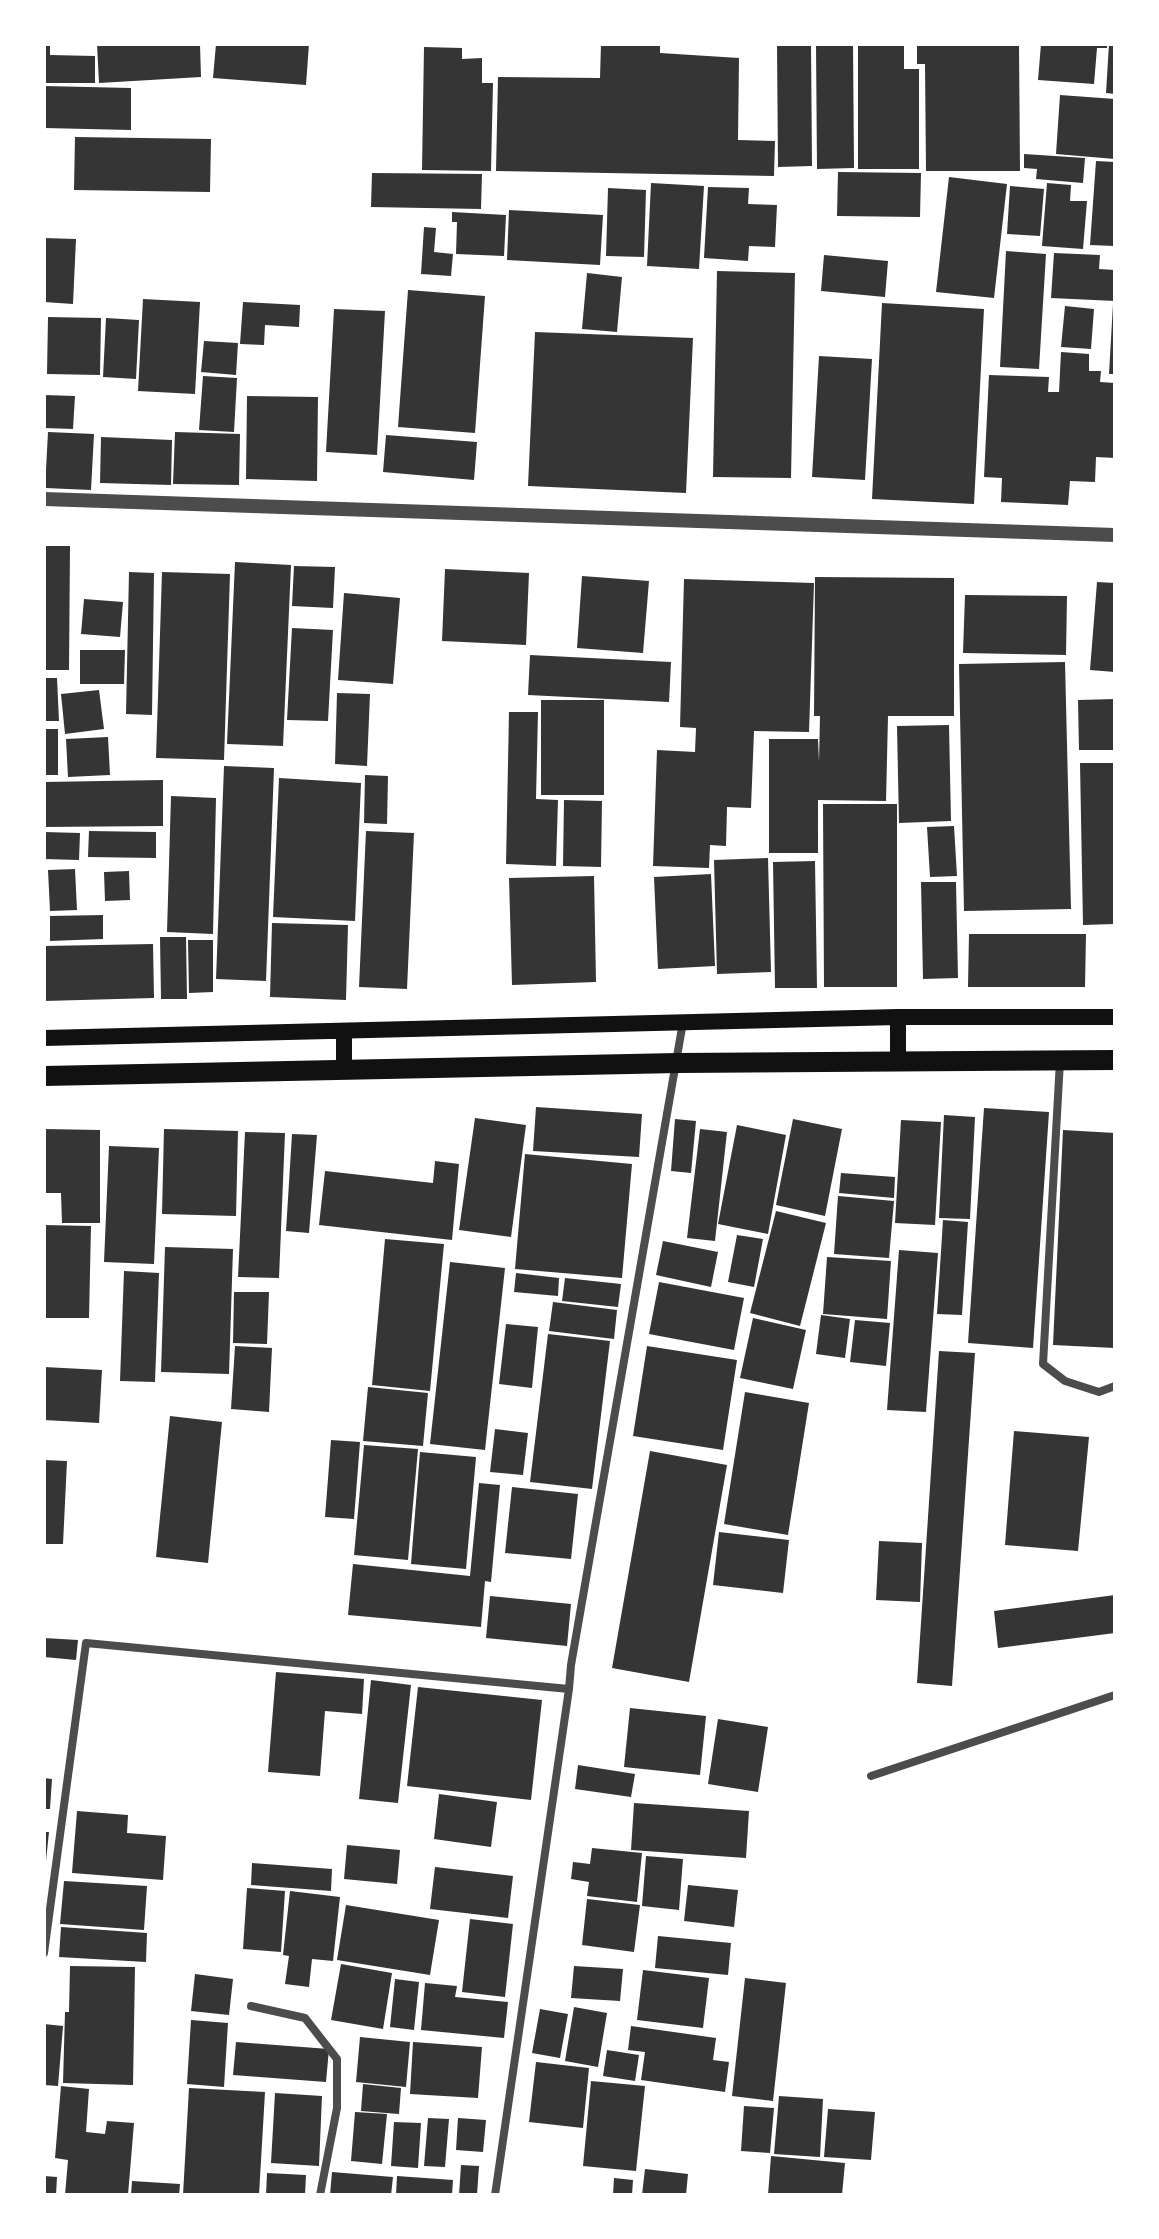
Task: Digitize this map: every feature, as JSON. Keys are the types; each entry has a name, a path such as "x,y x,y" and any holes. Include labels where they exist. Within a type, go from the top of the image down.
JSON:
{"main road":[{"path":"44,1038 898,1017 1115,1017"},
{"path":"898,1017 898,1060"},
{"path":"344,1031 344,1071"},
{"path":"44,1076 678,1063 1115,1060"}],"street":[{"path":"44,499 1115,535"},
{"path":"495,2195 571,1665 683,1022"},
{"path":"1060,1060 1043,1364 1065,1381 1099,1392 1115,1386"},
{"path":"44,1953 86,1643 569,1685"},
{"path":"871,1776 1115,1695"},
{"path":"251,2006 305,2018 337,2059 337,2108 320,2195"}],"building":[{"path":"44,44 50,44 50,55 95,56 95,83 44,83"},
{"path":"97,44 200,44 201,77 99,83"},
{"path":"216,44 309,44 306,85 213,78"},
{"path":"601,44 660,44 660,53 739,58 738,140 775,141 774,176 496,171 498,77 600,78"},
{"path":"777,44 811,44 812,166 778,167"},
{"path":"816,44 853,44 854,168 817,169"},
{"path":"858,44 904,44 904,69 919,69 919,169 858,169"},
{"path":"917,44 1019,44 1020,171 926,171 925,64 917,64"},
{"path":"1041,44 1107,44 1107,48 1097,48 1094,84 1038,80"},
{"path":"1109,44 1115,44 1115,94 1106,93"},
{"path":"424,47 462,48 462,59 482,58 482,83 493,83 491,171 422,170"},
{"path":"44,86 131,88 131,130 44,128"},
{"path":"1060,95 1115,99 1115,159 1056,154"},
{"path":"75,137 211,139 210,192 74,190"},
{"path":"1024,154 1085,158 1083,183 1036,179 1037,169 1024,168"},
{"path":"1096,161 1115,162 1114,246 1090,245"},
{"path":"838,172 921,173 920,217 837,216"},
{"path":"372,173 482,174 481,209 371,207"},
{"path":"949,177 1007,184 994,298 936,292"},
{"path":"651,183 704,186 699,269 647,266"},
{"path":"1047,183 1071,185 1070,201 1087,201 1083,249 1042,246"},
{"path":"1010,186 1044,189 1040,236 1007,234"},
{"path":"708,187 749,188 748,204 777,205 775,247 749,246 748,261 704,258"},
{"path":"608,188 646,190 644,257 606,256"},
{"path":"509,210 603,215 600,265 507,260"},
{"path":"452,212 506,215 504,256 456,254 457,222 452,222"},
{"path":"424,227 436,228 434,252 453,254 451,276 421,274"},
{"path":"44,238 76,239 73,304 44,302"},
{"path":"1006,251 1046,254 1039,369 1000,367"},
{"path":"1054,253 1100,255 1099,269 1115,270 1115,301 1051,298"},
{"path":"824,255 888,261 885,297 821,291"},
{"path":"717,271 795,273 791,478 713,477"},
{"path":"587,273 622,277 617,332 582,329"},
{"path":"408,290 485,296 475,433 398,427"},
{"path":"143,299 200,302 195,394 138,391"},
{"path":"243,302 300,305 299,327 265,325 264,345 240,344"},
{"path":"882,303 984,309 974,504 872,499"},
{"path":"1113,304 1115,374 1109,374"},
{"path":"1065,306 1094,309 1091,349 1061,347"},
{"path":"334,309 385,311 377,455 326,452"},
{"path":"48,317 101,318 100,375 47,374"},
{"path":"106,318 139,320 136,379 103,377"},
{"path":"535,332 693,338 686,493 528,486"},
{"path":"204,341 238,343 236,375 201,372"},
{"path":"1061,352 1089,354 1089,371 1101,371 1100,382 1115,383 1115,458 1096,457 1095,482 1070,481 1068,505 1001,502 1002,478 984,477 989,375 1049,377 1048,392 1059,392"},
{"path":"819,356 872,359 865,480 812,477"},
{"path":"203,376 237,378 234,432 199,430"},
{"path":"44,395 75,396 73,429 44,428"},
{"path":"247,396 318,397 317,481 246,479"},
{"path":"48,432 94,434 91,490 45,488"},
{"path":"175,432 240,434 239,485 173,484"},
{"path":"386,435 477,442 474,480 383,472"},
{"path":"101,437 172,440 171,485 100,483"},
{"path":"44,546 70,546 69,670 44,670"},
{"path":"235,562 291,565 283,746 227,744"},
{"path":"294,566 335,567 333,608 292,606"},
{"path":"445,569 529,573 526,645 442,641"},
{"path":"129,572 154,573 152,715 126,714"},
{"path":"162,572 230,574 224,760 156,758"},
{"path":"582,576 649,581 643,653 577,648"},
{"path":"815,577 954,578 954,716 888,716 886,801 818,800 818,853 769,853 769,739 818,739 819,762 820,716 814,716"},
{"path":"684,579 814,583 809,732 754,731 751,808 727,807 726,846 710,845 709,868 653,866 657,750 695,752 696,728 680,727"},
{"path":"1097,582 1115,583 1115,672 1090,670"},
{"path":"344,593 400,598 393,684 338,680"},
{"path":"965,595 1067,596 1066,655 963,653"},
{"path":"84,599 123,602 120,637 81,634"},
{"path":"292,628 333,630 328,721 287,720"},
{"path":"80,650 125,650 124,684 80,684"},
{"path":"530,655 671,662 669,702 528,695"},
{"path":"1065,662 1071,909 964,911 959,664"},
{"path":"44,678 57,678 59,721 44,721"},
{"path":"99,690 104,729 65,734 61,694"},
{"path":"337,693 370,694 367,766 335,764"},
{"path":"1115,699 1115,750 1079,750 1078,700"},
{"path":"541,700 604,700 604,795 541,795"},
{"path":"509,712 538,712 536,799 558,800 556,866 506,864"},
{"path":"949,725 951,821 899,823 897,726"},
{"path":"44,729 58,729 58,775 44,775"},
{"path":"108,737 110,775 68,777 66,739"},
{"path":"1080,763 1115,763 1115,924 1083,925"},
{"path":"224,766 274,768 266,981 216,979"},
{"path":"365,775 388,776 387,824 364,823"},
{"path":"279,778 361,783 355,921 273,917"},
{"path":"163,780 163,826 44,827 44,782"},
{"path":"171,796 216,798 213,934 167,932"},
{"path":"564,800 602,801 601,867 563,866"},
{"path":"823,804 897,804 897,987 824,987"},
{"path":"954,826 957,876 930,877 927,827"},
{"path":"89,831 156,832 156,858 88,857"},
{"path":"366,831 414,833 407,989 359,987"},
{"path":"44,832 80,833 79,860 44,859"},
{"path":"768,858 771,972 717,974 714,860"},
{"path":"815,861 817,988 775,988 773,862"},
{"path":"75,869 77,910 50,911 48,870"},
{"path":"129,871 130,900 105,901 104,872"},
{"path":"711,874 715,966 658,969 654,877"},
{"path":"594,876 596,982 512,985 509,878"},
{"path":"921,882 956,882 958,978 923,979"},
{"path":"103,915 103,939 50,941 50,916"},
{"path":"272,923 348,925 346,1000 270,997"},
{"path":"969,934 1086,934 1085,987 968,987"},
{"path":"160,937 186,937 187,999 161,999"},
{"path":"188,940 213,940 213,992 189,993"},
{"path":"153,944 154,998 44,1001 44,946"},
{"path":"536,1107 642,1114 639,1157 533,1151"},
{"path":"984,1108 1049,1112 1033,1348 968,1343"},
{"path":"944,1115 975,1117 970,1219 939,1218"},
{"path":"475,1118 526,1125 511,1237 459,1230"},
{"path":"675,1119 696,1121 691,1173 671,1171"},
{"path":"793,1119 842,1129 825,1216 776,1205"},
{"path":"901,1120 941,1122 935,1225 895,1223"},
{"path":"737,1125 786,1135 768,1234 718,1224"},
{"path":"44,1129 100,1130 100,1223 62,1223 61,1193 44,1193"},
{"path":"164,1129 238,1131 236,1216 162,1214"},
{"path":"700,1129 727,1132 715,1241 687,1238"},
{"path":"1063,1130 1115,1133 1115,1348 1053,1345"},
{"path":"245,1132 285,1133 279,1278 238,1277"},
{"path":"292,1134 317,1135 309,1233 286,1231"},
{"path":"109,1146 159,1148 154,1264 104,1262"},
{"path":"525,1154 632,1164 622,1278 515,1269"},
{"path":"435,1161 459,1164 452,1240 319,1225 325,1171 433,1183"},
{"path":"841,1173 895,1177 894,1198 839,1193"},
{"path":"838,1196 894,1201 889,1258 834,1254"},
{"path":"776,1211 826,1223 800,1326 750,1313"},
{"path":"943,1220 968,1222 962,1315 937,1314"},
{"path":"44,1225 91,1226 89,1318 44,1318"},
{"path":"737,1235 763,1239 754,1287 728,1282"},
{"path":"385,1239 444,1244 430,1391 372,1385"},
{"path":"663,1241 718,1252 711,1287 656,1275"},
{"path":"165,1247 233,1249 229,1374 161,1372"},
{"path":"899,1250 938,1253 926,1412 887,1410"},
{"path":"827,1257 891,1261 887,1319 823,1314"},
{"path":"450,1262 505,1268 485,1450 430,1444"},
{"path":"124,1271 159,1273 155,1382 120,1381"},
{"path":"516,1273 559,1278 558,1296 514,1292"},
{"path":"565,1278 621,1284 618,1307 562,1301"},
{"path":"659,1282 744,1298 734,1350 649,1334"},
{"path":"234,1292 269,1292 267,1344 233,1343"},
{"path":"553,1302 617,1310 614,1339 549,1331"},
{"path":"821,1315 850,1319 845,1358 816,1354"},
{"path":"753,1318 806,1330 793,1389 740,1378"},
{"path":"855,1320 890,1323 886,1366 850,1362"},
{"path":"506,1324 538,1327 532,1388 499,1384"},
{"path":"548,1334 610,1341 592,1489 530,1482"},
{"path":"235,1346 272,1348 269,1412 231,1409"},
{"path":"647,1346 737,1360 723,1450 633,1436"},
{"path":"939,1351 975,1353 952,1686 917,1683"},
{"path":"44,1367 102,1370 99,1423 44,1420"},
{"path":"368,1387 428,1393 423,1446 363,1441"},
{"path":"745,1392 809,1403 788,1535 724,1524"},
{"path":"170,1416 222,1422 208,1563 156,1557"},
{"path":"495,1429 528,1433 523,1475 490,1472"},
{"path":"1014,1431 1089,1437 1078,1551 1005,1545"},
{"path":"331,1440 360,1442 354,1519 325,1517"},
{"path":"364,1445 418,1449 408,1560 354,1555"},
{"path":"650,1451 727,1465 689,1682 612,1668"},
{"path":"420,1452 476,1457 466,1569 411,1564"},
{"path":"44,1460 67,1461 63,1544 44,1544"},
{"path":"479,1483 500,1485 491,1582 485,1581 481,1627 348,1615 353,1564 470,1576"},
{"path":"512,1487 578,1494 571,1559 505,1553"},
{"path":"719,1532 789,1540 783,1593 713,1585"},
{"path":"879,1541 922,1543 920,1602 876,1600"},
{"path":"1115,1595 1115,1633 998,1648 994,1611"},
{"path":"490,1596 571,1604 567,1646 486,1638"},
{"path":"44,1638 78,1640 76,1660 44,1657"},
{"path":"276,1672 364,1679 362,1714 325,1711 320,1776 268,1772"},
{"path":"371,1680 411,1685 398,1803 359,1799"},
{"path":"418,1687 542,1700 531,1800 407,1786"},
{"path":"630,1708 706,1716 700,1775 624,1767"},
{"path":"718,1719 768,1727 758,1792 708,1784"},
{"path":"578,1765 635,1774 631,1797 575,1789"},
{"path":"44,1778 52,1779 50,1809 44,1809"},
{"path":"439,1794 497,1802 491,1847 434,1839"},
{"path":"634,1803 749,1811 746,1858 631,1850"},
{"path":"77,1811 128,1815 127,1833 166,1836 163,1880 72,1873"},
{"path":"44,1832 49,1832 46,1861 44,1861"},
{"path":"347,1845 400,1850 397,1884 344,1879"},
{"path":"592,1848 642,1853 637,1902 587,1896 589,1882 571,1879 573,1862 590,1864"},
{"path":"646,1856 683,1859 679,1910 642,1906"},
{"path":"252,1863 332,1869 331,1891 251,1885"},
{"path":"435,1867 513,1876 508,1918 430,1909"},
{"path":"64,1881 147,1886 144,1930 60,1924"},
{"path":"688,1885 738,1890 734,1927 684,1921"},
{"path":"247,1888 285,1891 281,1952 243,1949"},
{"path":"290,1891 340,1897 333,1961 312,1959 309,1987 285,1984 289,1956 283,1955"},
{"path":"587,1899 640,1905 634,1952 582,1945"},
{"path":"346,1905 439,1920 430,1975 337,1960"},
{"path":"470,1919 513,1924 505,1997 462,1992"},
{"path":"61,1927 147,1933 146,1962 59,1957"},
{"path":"658,1936 731,1943 728,1975 655,1968"},
{"path":"341,1964 392,1973 383,2029 331,2020"},
{"path":"70,1966 135,1967 133,2085 63,2083"},
{"path":"574,1966 623,1969 620,2001 571,1998"},
{"path":"643,1970 709,1978 703,2028 637,2020"},
{"path":"195,1974 233,1979 229,2015 191,2011"},
{"path":"745,1978 786,1983 773,2101 732,2096"},
{"path":"395,1979 419,1982 414,2030 390,2027"},
{"path":"425,1983 457,1986 455,1997 508,2002 504,2038 421,2030"},
{"path":"574,2007 607,2013 598,2067 565,2061"},
{"path":"540,2009 568,2014 560,2058 532,2053"},
{"path":"191,2020 228,2023 224,2087 187,2084"},
{"path":"44,2024 63,2026 58,2086 44,2085"},
{"path":"631,2026 716,2038 713,2060 729,2062 725,2092 641,2080 645,2052 628,2050"},
{"path":"360,2037 410,2042 406,2087 356,2082"},
{"path":"236,2042 329,2049 326,2082 233,2075"},
{"path":"413,2042 482,2047 478,2098 410,2094"},
{"path":"607,2050 639,2055 635,2081 603,2076"},
{"path":"536,2062 589,2068 583,2128 529,2122"},
{"path":"591,2081 645,2086 636,2171 583,2166"},
{"path":"363,2084 401,2088 399,2114 361,2111"},
{"path":"61,2086 89,2089 86,2132 105,2134 107,2121 134,2123 128,2195 65,2195 68,2160 55,2158"},
{"path":"189,2088 265,2092 259,2195 183,2195"},
{"path":"275,2093 322,2096 319,2166 271,2163"},
{"path":"779,2096 823,2099 820,2157 774,2154"},
{"path":"744,2106 774,2108 770,2153 741,2151"},
{"path":"828,2109 875,2112 871,2160 824,2157"},
{"path":"355,2112 387,2114 382,2164 351,2161"},
{"path":"428,2118 449,2119 445,2167 424,2166"},
{"path":"458,2118 486,2120 483,2152 456,2150"},
{"path":"394,2122 421,2123 418,2168 391,2166"},
{"path":"771,2156 845,2163 842,2195 768,2195"},
{"path":"461,2165 479,2166 477,2195 459,2195"},
{"path":"645,2169 688,2174 686,2195 642,2195"},
{"path":"332,2172 393,2177 391,2195 330,2195"},
{"path":"267,2173 306,2175 305,2195 266,2195"},
{"path":"44,2176 57,2177 56,2195 44,2195"},
{"path":"397,2176 453,2180 452,2195 396,2195"},
{"path":"614,2178 633,2180 632,2195 613,2195"},
{"path":"132,2181 180,2184 179,2195 131,2195"}]}
